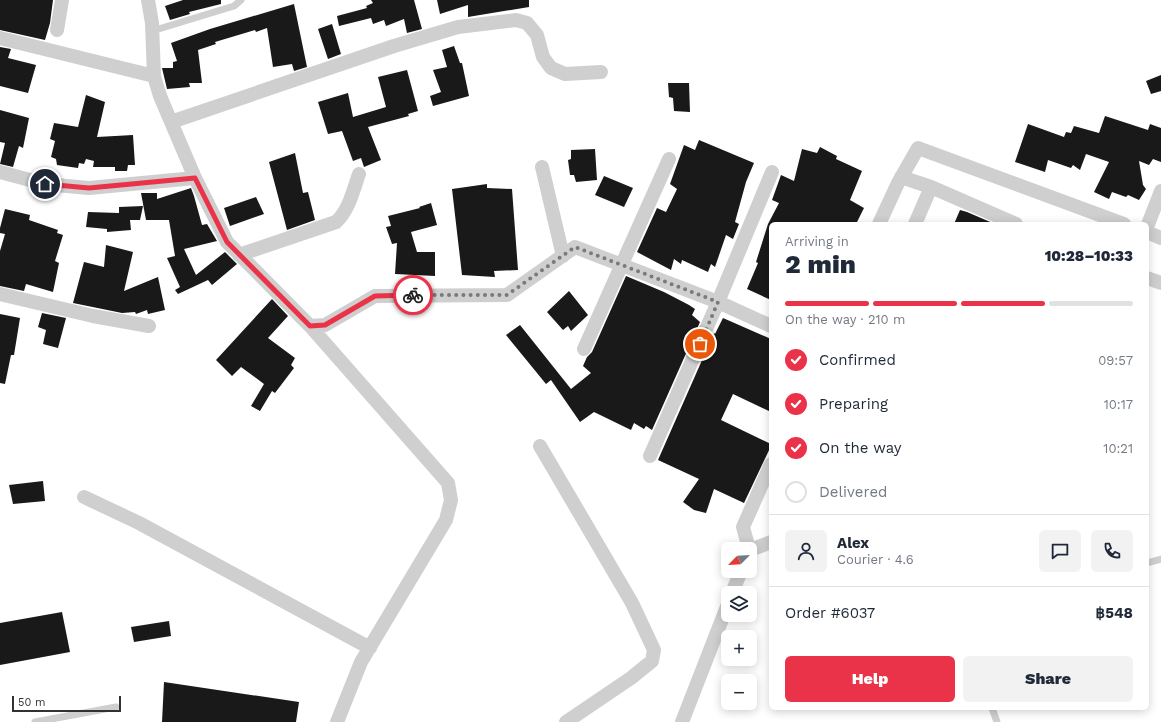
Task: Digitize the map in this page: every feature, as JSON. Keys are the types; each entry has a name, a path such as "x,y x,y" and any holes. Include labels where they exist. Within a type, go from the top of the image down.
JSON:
{"street":[{"path":"57,30 62,0"},
{"path":"148,0 152,31 154,76 160,96 195,178 227,242 310,326 448,483 451,500 446,520 361,662 337,722"},
{"path":"171,122 394,46 458,27 516,20 527,23 537,35 544,57 551,68 565,74 601,72"},
{"path":"0,38 154,76"},
{"path":"880,222 901,177 918,148 1119,222"},
{"path":"584,349 669,159"},
{"path":"542,167 563,256"},
{"path":"0,172 45,184 89,188 195,178"},
{"path":"650,456 718,302 772,172"},
{"path":"239,255 336,222 343,216 347,208 359,174"},
{"path":"901,177 931,187 1011,222"},
{"path":"916,222 931,187"},
{"path":"1149,222 1161,191"},
{"path":"1149,233 1161,238"},
{"path":"310,326 325,325 375,296 507,295 575,247 718,302 769,325"},
{"path":"1149,279 1161,283"},
{"path":"0,294 93,316 149,326"},
{"path":"540,446 632,604 654,650 652,661 631,678 566,722"},
{"path":"748,542 743,527 769,468"},
{"path":"84,497 139,523 370,648"},
{"path":"757,547 769,543"},
{"path":"682,722 721,622"}],"lane":[{"path":"152,31 234,6 241,0"},
{"path":"1149,562 1161,559"},
{"path":"36,722 116,707"},
{"path":"993,710 997,722"}],"building":[{"path":"0,0 53,0 50,23 45,40 0,30"},
{"path":"183,0 221,0 221,4 189,12 190,14 170,20 165,6"},
{"path":"371,0 414,0 422,29 407,33 404,19 386,26 384,20 373,24 371,18 339,26 337,16 367,8 366,6 373,3"},
{"path":"437,0 529,0 529,7 468,17 468,5 440,14"},
{"path":"294,4 307,67 294,71 292,64 273,67 267,28 215,42 216,44 198,50 202,83 189,83 190,87 167,89 162,68 173,68 173,62 177,61 171,43 210,29"},
{"path":"332,24 341,54 328,59 318,29"},
{"path":"454,46 460,63 462,63 469,96 433,106 430,96 441,92 433,70 447,67 442,50"},
{"path":"0,47 11,49 8,58 36,65 28,93 0,86"},
{"path":"407,70 418,111 408,114 409,116 368,127 381,160 364,167 361,158 353,161 342,131 328,134 318,102 348,93 353,117 386,107 378,77"},
{"path":"1161,75 1161,91 1151,94 1146,81"},
{"path":"668,83 689,83 690,112 674,111 673,98 669,97"},
{"path":"86,95 105,102 97,137 133,135 135,165 128,165 127,171 115,171 115,167 93,167 94,161 86,159 84,164 79,163 78,168 57,165 56,159 51,157 55,141 50,139 54,123 78,127"},
{"path":"0,110 29,118 23,148 19,146 13,167 0,164 5,143 0,142"},
{"path":"1105,116 1148,130 1150,124 1161,128 1161,162 1153,159 1149,165 1139,161 1143,185 1146,189 1139,200 1128,195 1126,197 1112,192 1109,199 1094,192 1109,162 1086,154 1080,170 1073,165 1071,168 1048,160 1045,172 1015,162 1028,124 1064,137 1066,132 1071,133 1074,126 1099,133"},
{"path":"699,140 754,163 746,182 735,222 739,224 733,239 726,235 715,267 711,264 708,272 682,260 681,264 674,259 671,270 637,252 657,208 666,212 677,189 670,184 684,145 695,150"},
{"path":"820,147 837,156 836,159 862,171 850,200 864,208 857,222 769,222 779,203 772,200 781,175 794,181 802,149 817,153"},
{"path":"595,149 597,180 576,182 574,175 570,175 568,160 571,159 571,150"},
{"path":"295,153 303,193 308,192 315,220 287,230 269,162"},
{"path":"604,176 633,188 624,207 595,195"},
{"path":"487,184 487,188 512,189 518,270 494,271 495,277 462,275 452,189"},
{"path":"191,188 202,225 207,224 217,241 184,249 196,275 225,252 237,264 212,285 208,280 178,294 175,290 180,287 167,258 175,256 169,220 146,220 141,193 157,193 157,199"},
{"path":"256,197 264,214 230,226 224,208"},
{"path":"431,203 437,225 411,232 417,252 435,252 435,276 395,274 397,243 392,244 386,227 391,226 388,216 420,208 419,207"},
{"path":"143,206 140,220 130,220 131,230 107,232 107,229 86,227 88,212 119,213 119,207"},
{"path":"5,209 30,215 29,220 58,230 57,233 63,235 55,261 59,263 53,292 26,284 24,291 0,286 0,251 5,234 0,233 0,228"},
{"path":"960,210 990,222 955,222"},
{"path":"769,222 769,299 747,289 758,263 756,262"},
{"path":"106,245 133,252 124,291 158,277 165,310 148,314 147,310 136,314 135,312 122,313 73,303 84,262 104,267"},
{"path":"626,276 664,292 689,305 695,309 692,315 700,322 652,430 646,426 644,429 634,423 631,430 594,412 580,422 551,380 546,384 506,335 520,325 571,389 591,373 583,366 587,357 592,352"},
{"path":"569,291 588,315 571,331 568,326 563,330 547,312"},
{"path":"272,299 288,316 268,338 295,358 291,365 294,368 275,393 272,391 260,411 251,406 264,384 241,367 232,376 216,360"},
{"path":"42,313 66,318 58,348 43,344 46,330 38,327"},
{"path":"0,314 20,318 14,355 11,355 5,384 0,383"},
{"path":"723,318 769,338 769,411 733,394 721,420 769,443 769,450 744,503 714,489 706,513 694,510 683,502 699,479 658,460 714,333 715,334"},
{"path":"43,481 45,501 13,504 9,485"},
{"path":"62,612 70,652 0,665 0,623"},
{"path":"169,621 171,636 134,642 131,627"},
{"path":"164,682 299,702 296,722 162,722"}],"way so far":[{"path":"413,295 507,295 575,247 718,302 700,344"}],"route":[{"path":"45,184 89,188 195,178 227,242 310,326 325,325 375,296 413,295"}]}
